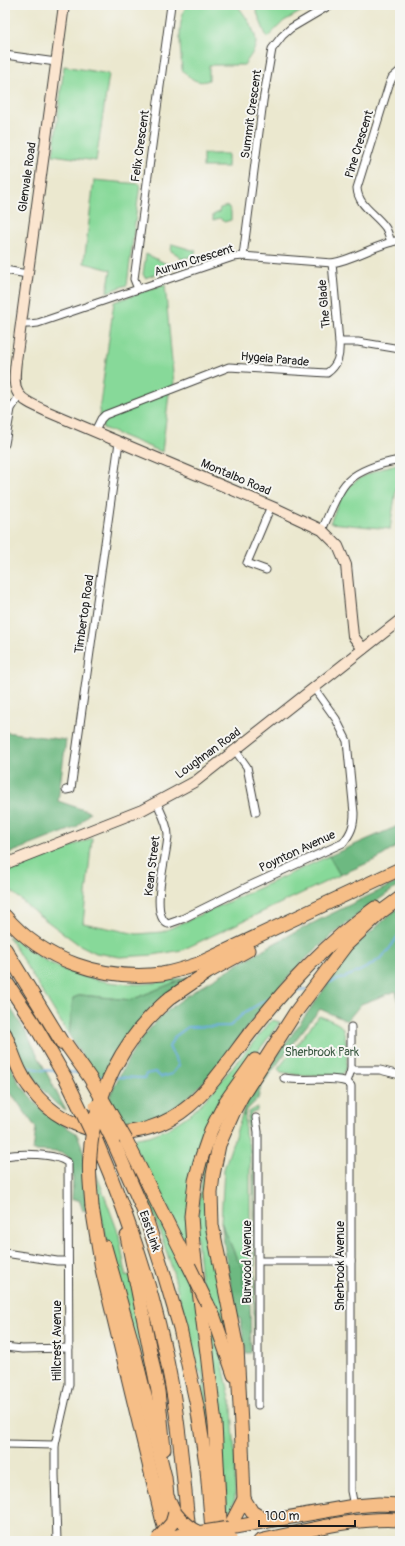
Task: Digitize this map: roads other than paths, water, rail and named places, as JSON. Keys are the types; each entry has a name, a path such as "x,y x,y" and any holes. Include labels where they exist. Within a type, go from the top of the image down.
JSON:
{"highway":[{"path":"5,916 28,938 45,950 82,967 123,975 164,974 208,960 400,870"},
{"path":"162,1540 102,1269 92,1207 90,1171 91,1144 96,1115 105,1088 114,1066 134,1036 158,1008 170,998 189,984 232,959 400,870"},
{"path":"7,1040 22,1075 30,1088 51,1109 61,1116 89,1129 100,1132 132,1133 161,1124 175,1117 190,1106 206,1089 261,1019 310,962 355,922 400,891"},
{"path":"224,1538 215,1417 193,1245 191,1216 193,1198 203,1151 218,1115 236,1086 257,1057 295,1013 338,956 381,912 400,898"},
{"name":"EastLink","path":"5,949 64,1044 119,1141 144,1212 180,1328 199,1420 207,1470 224,1538"},
{"name":"EastLink","path":"5,980 66,1079 95,1138 117,1189 147,1278 170,1372 192,1538"},
{"path":"224,1538 244,1499 237,1348 212,1225 211,1193 213,1175 220,1145 234,1111 253,1078 295,1013"},
{"path":"119,1141 189,1266 207,1303 220,1334 238,1389"},
{"path":"117,1189 158,1391 164,1445 164,1477"},
{"path":"92,1207 127,1326 168,1496 175,1513 186,1526 192,1538"},
{"path":"244,1499 255,1515 267,1521"},
{"path":"162,1540 224,1538 267,1521 354,1506 379,1504 400,1505"},
{"path":"162,1540 172,1523 175,1513"},
{"path":"260,1541 339,1523 383,1519 400,1520"},
{"path":"302,1541 362,1529 400,1528"}],"street":[{"name":"Glenvale Road","path":"19,396 15,389 14,373 64,5"},
{"name":"Felix Crescent","path":"138,289 134,280 171,5"},
{"name":"Summit Crescent","path":"243,256 263,101 272,49 282,36 291,28 330,5"},
{"path":"5,55 56,62"},
{"name":"Pine Crescent","path":"391,242 385,227 362,204 357,188 389,85 392,78 400,71"},
{"name":"Aurum Crescent","path":"21,324 38,323 233,257 243,256 332,263 345,261 391,242 400,240"},
{"name":"The Glade","path":"332,263 339,342"},
{"path":"5,270 28,274"},
{"path":"339,342 358,342 400,349"},
{"name":"Hygeia Parade","path":"95,432 101,419 106,415 229,367 327,373 336,364 340,355 339,342"},
{"path":"5,444 11,409 19,396"},
{"name":"Montalbo Road","path":"19,396 30,403 95,432 271,506 322,530 338,546 346,565 353,636 363,649"},
{"name":"Timbertop Road","path":"71,790 119,442"},
{"path":"322,530 340,492 348,481 369,469 400,460"},
{"path":"266,570 247,563 271,506"},
{"name":"Loughnan Road","path":"8,863 157,803 196,781 400,620"},
{"name":"Poynton Avenue","path":"174,922 343,843 350,833 354,823 354,813 347,741 336,719 314,688"},
{"path":"235,750 247,767 256,812"},
{"name":"Kean Street","path":"157,803 168,833 158,907 165,922 168,924 174,922"},
{"path":"284,1078 295,1080 338,1080 347,1082 351,1070 351,1027"},
{"path":"351,1070 380,1070 400,1075"},
{"name":"Sherbrook Avenue","path":"347,1082 351,1086 351,1464 354,1506"},
{"name":"Burwood Avenue","path":"256,1118 258,1132 258,1405"},
{"name":"Hillcrest Avenue","path":"5,1156 46,1156 63,1159 68,1163 69,1384 55,1445 57,1541"},
{"path":"5,1253 57,1261 68,1261"},
{"path":"258,1261 351,1261"},
{"path":"5,1347 22,1349 69,1348"},
{"path":"5,1444 55,1445"}],"waterway":[{"path":"324,984 355,973 377,961 388,951 400,933"},
{"path":"291,992 306,989"},
{"path":"115,1077 144,1078 146,1074 155,1072 161,1077 172,1074 179,1065 169,1047 174,1037 188,1027 230,1026 245,1012 271,997"},
{"path":"5,1062 11,1063"},
{"path":"24,1066 41,1070 57,1071"},
{"path":"67,1072 81,1073"},
{"path":"95,1076 104,1077"}],"park label":[{"name":"Sherbrook Park","path":"322,1052"}]}
